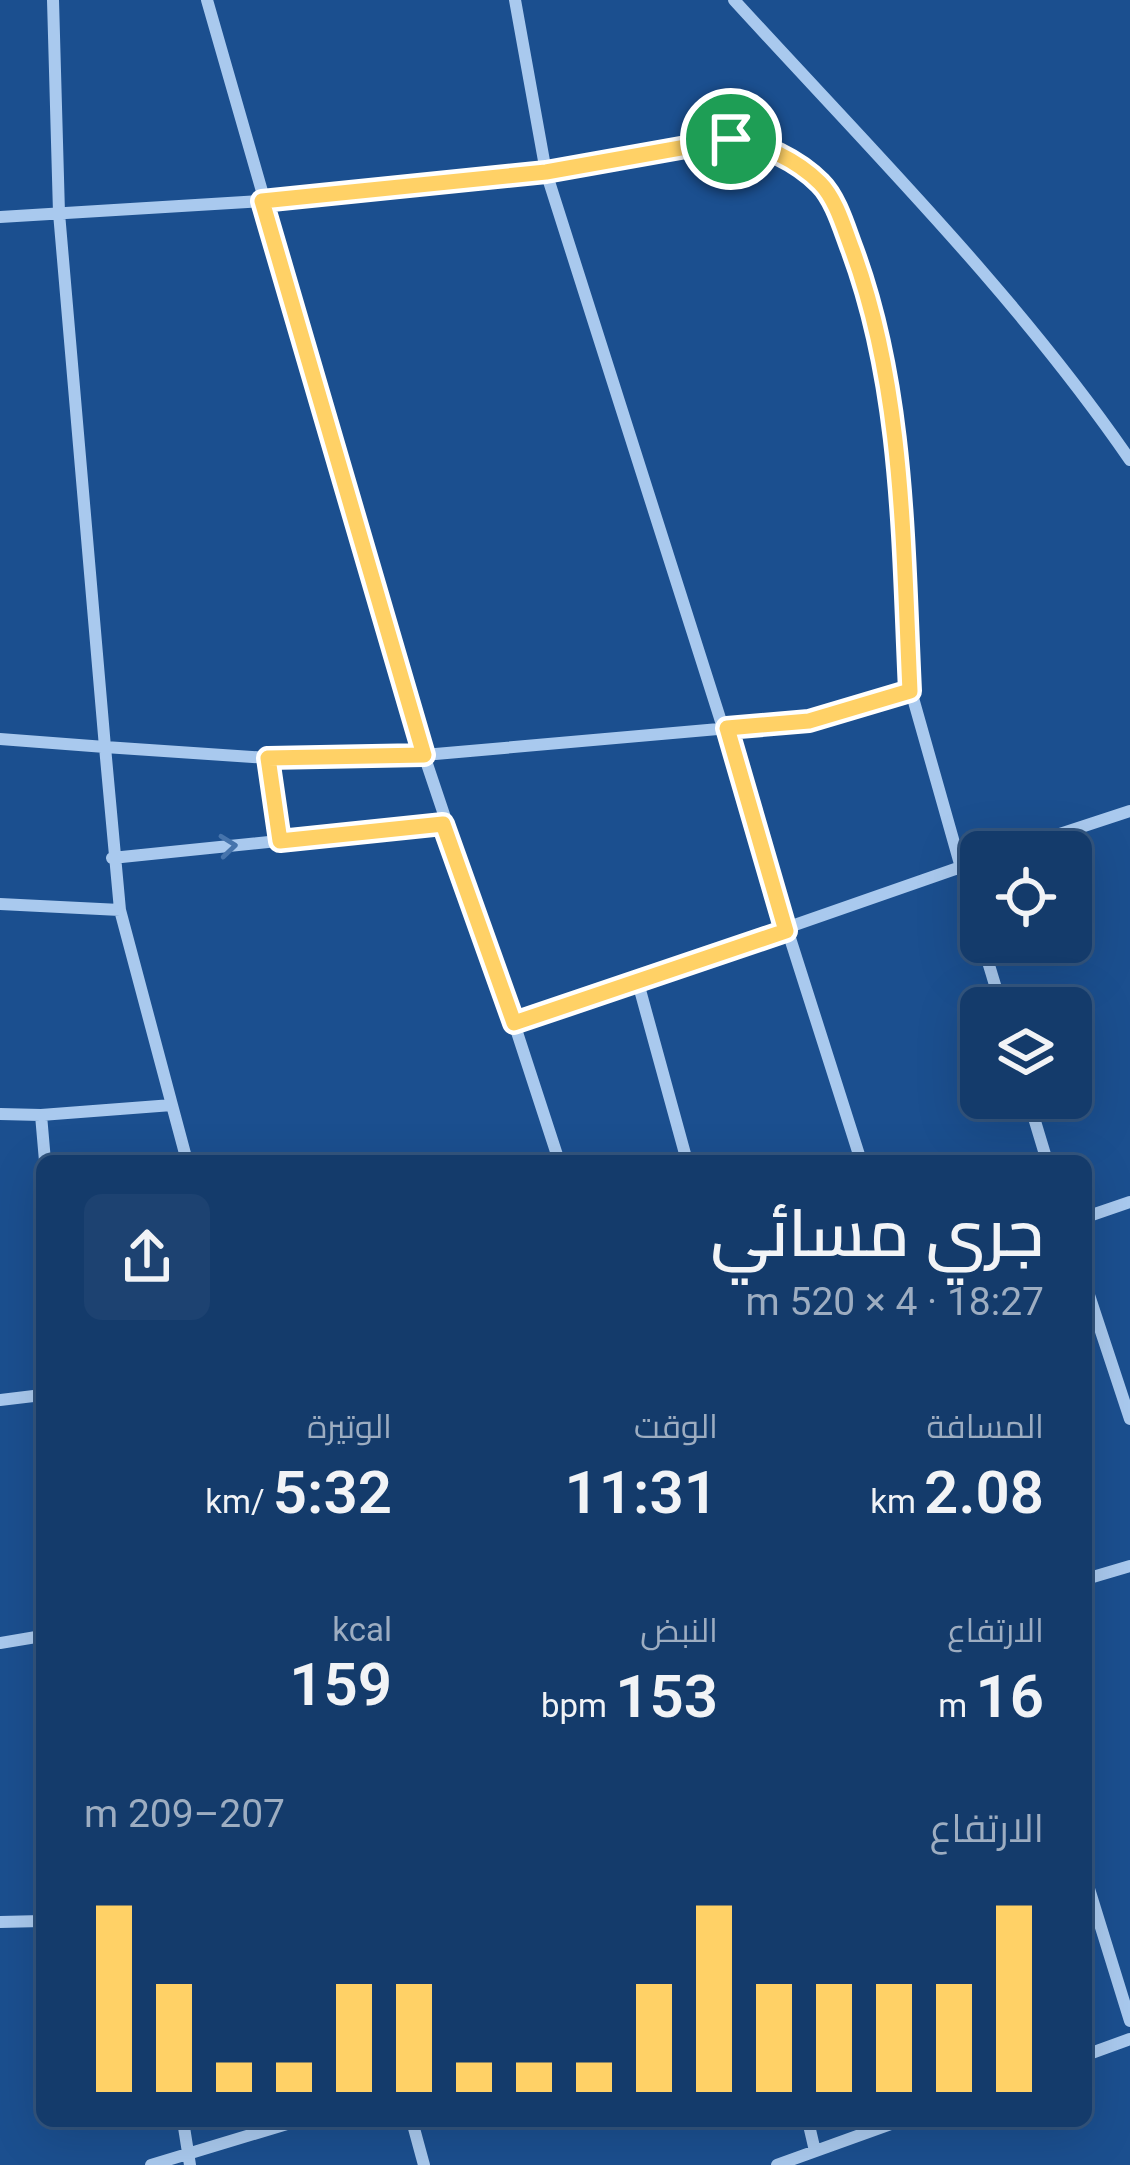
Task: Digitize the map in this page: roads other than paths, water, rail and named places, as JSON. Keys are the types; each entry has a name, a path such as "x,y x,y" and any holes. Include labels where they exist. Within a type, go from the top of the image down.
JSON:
{"street":[{"path":"52,0 59,213 112,858 120,910 186,1155"},
{"path":"207,0 443,824 557,1155"},
{"path":"515,0 546,172 727,728 786,931 859,1155"},
{"path":"734,0 988,278 1080,387 1130,460"},
{"path":"0,217 262,201 546,172 731,139 773,151 823,185 861,272 888,391 901,491 910,691 960,866 514,1023"},
{"path":"0,739 268,758 424,755 809,721 910,691"},
{"path":"268,758 280,841"},
{"path":"1069,831 1130,811"},
{"path":"112,858 443,824"},
{"path":"0,904 120,910"},
{"path":"637,979 685,1155"},
{"path":"0,1114 172,1105"},
{"path":"40,1115 44,1155"},
{"path":"1034,1119 1045,1155"},
{"path":"1092,1215 1130,1202"},
{"path":"1092,1304 1130,1419"},
{"path":"0,1400 36,1396"},
{"path":"1092,1577 1130,1566"},
{"path":"0,1642 36,1637"},
{"path":"1092,1899 1130,2021"},
{"path":"0,1922 36,1921"},
{"path":"1092,2053 1130,2039"},
{"path":"184,2127 189,2159"},
{"path":"151,2165 189,2159 280,2127"},
{"path":"414,2127 424,2165"},
{"path":"809,2127 814,2151"},
{"path":"777,2165 881,2127"}]}
